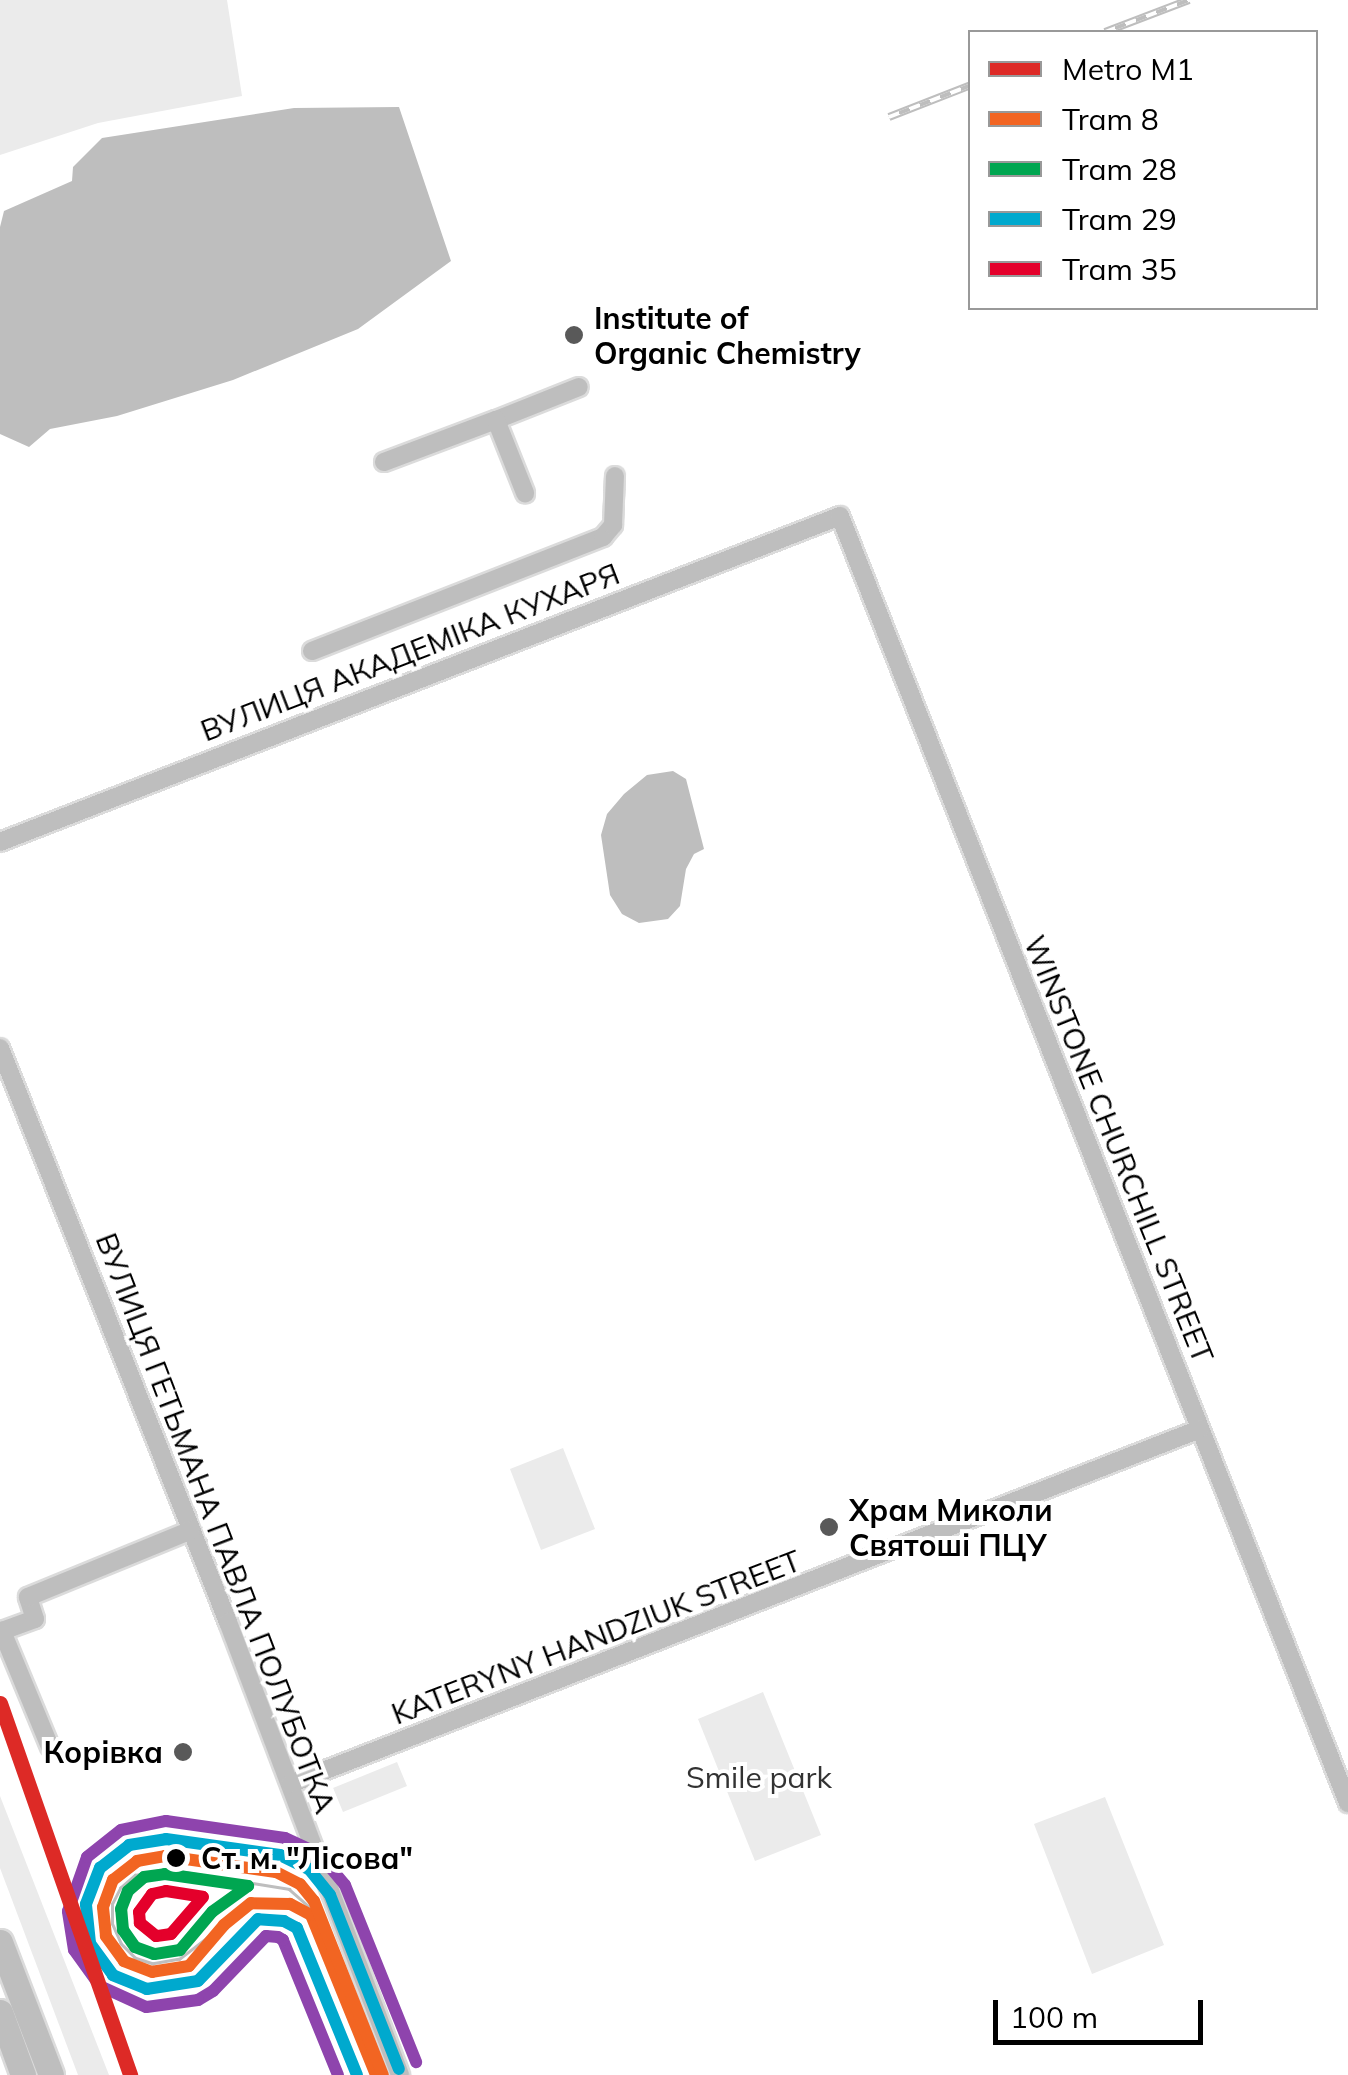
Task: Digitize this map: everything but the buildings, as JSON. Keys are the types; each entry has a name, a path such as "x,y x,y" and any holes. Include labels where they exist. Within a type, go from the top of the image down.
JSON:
{"highway":[{"path":"0,1942 51,2075"},
{"path":"0,2012 23,2075"}],"street":[{"path":"384,462 579,387"},
{"path":"496,420 524,493"},
{"path":"312,651 604,537 612,525 615,476"},
{"name":"ВУЛИЦЯ АКАДЕМІКА КУХАРЯ","path":"0,842 840,516"},
{"name":"WINSTONE CHURCHILL STREET","path":"840,516 856,546 862,580 1348,1803"},
{"name":"ВУЛИЦЯ ГЕТЬМАНА ПАВЛА ПОЛУБОТКА","path":"0,1048 290,1784 400,2075"},
{"name":"KATERYNY HANDZIUK STREET","path":"290,1784 1200,1429"},
{"path":"50,1747 2,1631 36,1618 28,1597 191,1530"}],"green space":[{"path":"0,0 227,0 242,96 98,123 0,155"},
{"path":"563,1448 595,1529 541,1550 510,1469"},
{"name":"Smile park","path":"763,1692 821,1835 755,1861 698,1719"},
{"path":"397,1762 407,1786 343,1812 333,1788"},
{"path":"0,1796 109,2075 78,2075 0,1868"},
{"path":"1105,1797 1164,1945 1092,1974 1034,1824"}],"shaded area":[{"path":"399,107 451,261 358,329 233,380 117,416 50,429 29,447 0,434 0,227 4,211 72,181 73,167 102,138 294,108"},
{"path":"673,771 686,779 704,849 694,854 686,869 680,906 668,919 639,923 622,914 610,895 601,835 607,814 624,794 647,775"}],"tram line":[{"name":"29","path":"357,2075 297,1928 284,1921 258,1919 198,1981 147,1989 113,1975 90,1943 86,1904 100,1868 129,1845 166,1839 280,1855 309,1869 330,1895 399,2069"},
{"name":"8","path":"376,2075 311,1915 290,1904 251,1903 224,1925 189,1966 152,1972 124,1961 106,1936 103,1907 113,1880 137,1861 165,1856 276,1872 300,1884 314,1901 383,2075"},
{"path":"224,1925 180,1959 153,1964 135,1958 121,1944 112,1924 112,1904 120,1888 135,1875 166,1869 289,1889 321,1917"},
{"name":"28","path":"165,1874 248,1886 212,1912 180,1950 154,1954 135,1947 123,1930 121,1909 128,1891 144,1877 165,1874"},
{"name":"35","path":"166,1891 203,1897 171,1934 156,1936 140,1923 139,1912 152,1894 166,1891"}],"railway":[{"path":"1110,30 1189,0"},
{"path":"889,117 968,86"}],"metro line":[{"name":"M1","path":"0,1703 130,2075"}],"transit line":[{"path":"338,2075 283,1940 278,1937 266,1936 213,1991 198,2000 146,2007 100,1986 74,1950 68,1911 87,1857 121,1830 166,1821 285,1838 319,1854 345,1885 416,2062"}],"place":[{"name":"Institute of Organic Chemistry","path":"574,335"},
{"name":"Храм Миколи Святоші ПЦУ","path":"829,1527"},
{"name":"Корівка","path":"183,1752"},
{"name":"Ст. м. \"Лісова\"","path":"176,1858"}]}
